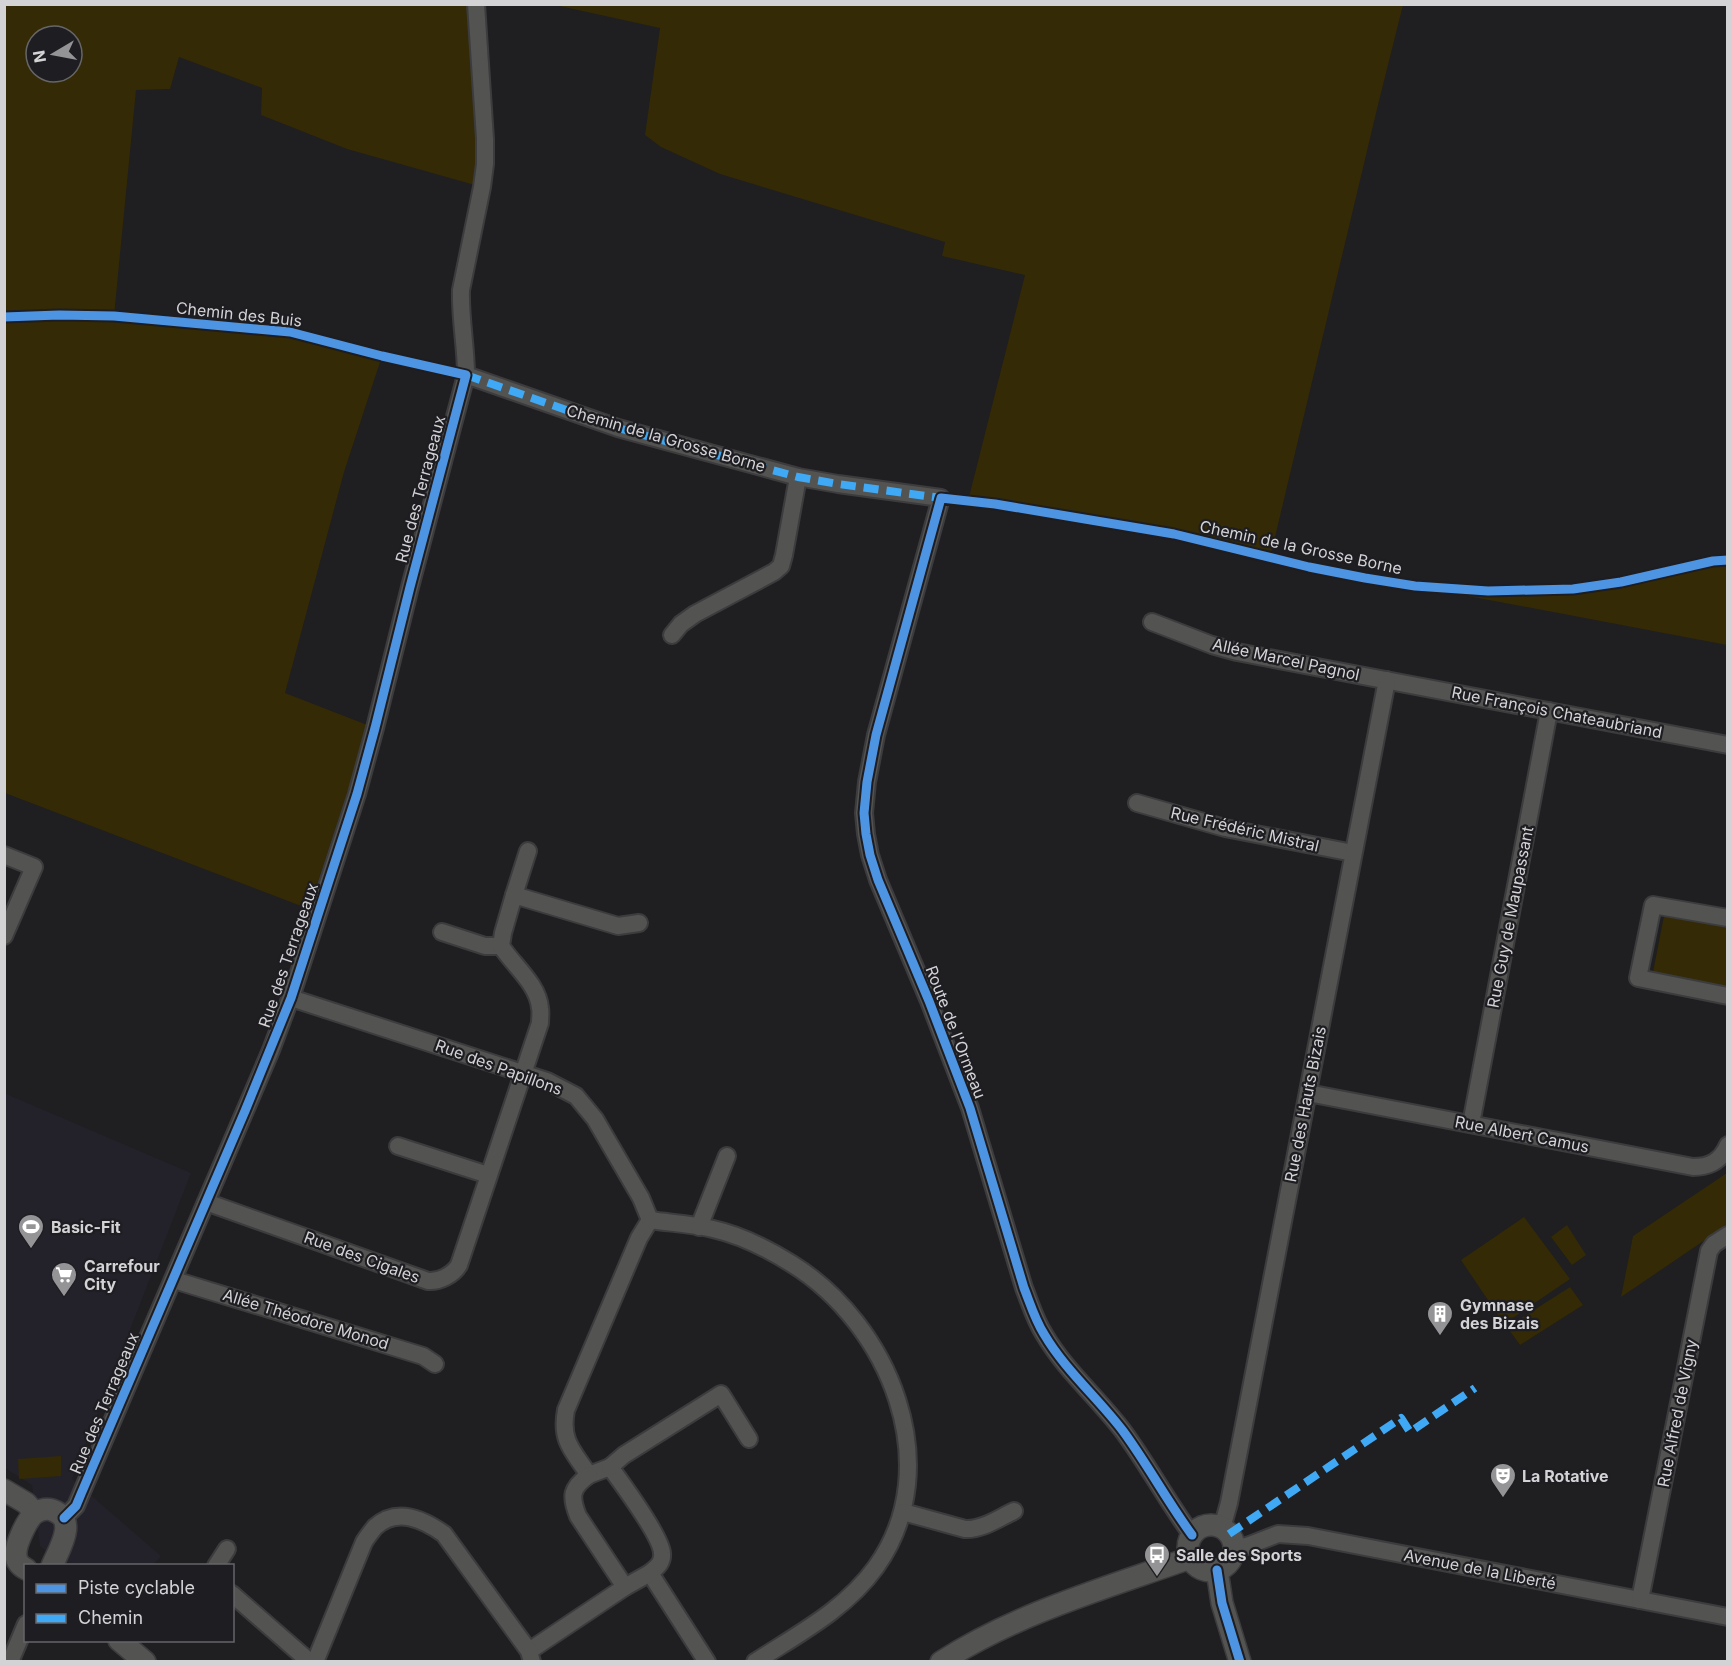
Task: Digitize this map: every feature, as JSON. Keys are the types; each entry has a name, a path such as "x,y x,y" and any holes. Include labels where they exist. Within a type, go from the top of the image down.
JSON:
{"street":[{"name":"Rue des Terrageaux","path":"64,1518 76,1506 267,1061 291,998 357,794 372,739 466,375 466,354 460,306 461,290 485,165 476,4"},
{"name":"Chemin de la Grosse Borne","path":"466,375 618,428 798,477 941,498"},
{"path":"672,635 681,624 695,614 774,572 780,566 798,477"},
{"name":"Route de l'Ormeau","path":"941,498 876,735 864,813 870,855 878,880 955,1064 1024,1288 1039,1324 1058,1355 1120,1427 1144,1460 1168,1501 1192,1535"},
{"name":"Allée Marcel Pagnol","path":"1152,622 1224,649 1387,680"},
{"name":"Rue François Chateaubriand","path":"1387,680 1728,745"},
{"name":"Rue des Hauts Bizais","path":"1222,1528 1229,1503 1387,680"},
{"name":"Rue Guy de Maupassant","path":"1471,1124 1549,711"},
{"name":"Rue Frédéric Mistral","path":"1137,803 1225,828 1353,853"},
{"path":"442,932 485,946 501,946 502,933 528,851"},
{"path":"4,855 33,867 4,936"},
{"path":"514,894 618,926 639,923"},
{"path":"1728,918 1653,905 1638,978 1728,996"},
{"name":"Rue des Cigales","path":"206,1202 434,1282 452,1273 459,1265 540,1023 540,1006 532,986 501,946"},
{"name":"Rue des Papillons","path":"291,998 524,1072 576,1096 595,1119 607,1139 641,1198 650,1220"},
{"name":"Rue Albert Camus","path":"1308,1093 1693,1167 1708,1165 1716,1161 1728,1145"},
{"path":"398,1146 488,1175"},
{"path":"699,1227 727,1156"},
{"path":"589,1475 564,1433 566,1410 639,1238 650,1220 726,1232 747,1240 792,1264 822,1286 846,1310 865,1333 878,1355 890,1380 905,1430 908,1482 903,1512 883,1557 858,1590 837,1609 755,1662"},
{"name":"Rue Alfred de Vigny","path":"1640,1600 1709,1251 1714,1244 1728,1235"},
{"name":"Allée Théodore Monod","path":"174,1280 423,1356 435,1364"},
{"path":"625,1587 578,1516 573,1496 579,1482 589,1475 610,1467 624,1455 721,1394 750,1439"},
{"path":"315,1662 363,1542 376,1527 389,1518 402,1515 416,1518 444,1534 530,1656 625,1587 650,1573 661,1561 662,1554 658,1540 610,1467"},
{"path":"4,1490 26,1503 35,1513"},
{"path":"24,1567 17,1561 16,1550 28,1520 43,1509 50,1509 64,1518 66,1533 53,1564"},
{"path":"903,1512 972,1530 1014,1511"},
{"path":"1202,1527 1222,1528 1229,1534 1234,1547 1231,1559 1223,1568 1217,1570 1201,1569 1190,1558 1188,1546 1192,1535 1202,1527"},
{"name":"Avenue de la Liberté","path":"1234,1547 1247,1546 1278,1534 1308,1536 1728,1617"},
{"path":"217,1564 227,1550"},
{"path":"941,1662 1001,1629 1054,1607 1190,1558"},
{"path":"1217,1570 1222,1603 1240,1662"},
{"path":"650,1573 707,1662"},
{"path":"234,1596 310,1662"},
{"path":"10,1662 24,1629"},
{"path":"120,1642 145,1662"}],"shaded area":[{"path":"4,5 476,5 482,187 347,149 261,115 262,88 179,57 170,89 136,90 114,316 290,332 382,356 344,472 285,693 375,728 357,794 348,790 309,909 5,793"},
{"path":"555,5 1403,5 1270,558 1174,534 968,501 1025,275 942,256 945,242 720,174 661,147 645,135 660,28"},
{"path":"1727,560 1727,645 1415,586 1513,591 1572,589"},
{"path":"1665,911 1727,923 1727,987 1653,972"},
{"path":"4,1093 191,1173 72,1479 161,1556 154,1564 63,1564 40,1546 32,1485 5,1468"},
{"path":"1727,1173 1727,1225 1621,1297 1633,1236"},
{"path":"1524,1217 1570,1279 1504,1324 1461,1260"},
{"path":"1567,1225 1586,1255 1572,1265 1551,1237"},
{"path":"1570,1287 1583,1305 1520,1345 1507,1327"},
{"path":"61,1456 61,1476 19,1479 18,1459"}],"marked path":[{"path":"466,375 618,428 798,477 941,498"},
{"path":"1229,1534 1401,1418 1410,1432 1475,1388"}],"cycle path":[{"name":"Chemin des Buis","path":"4,317 114,316 290,332 466,375 357,794 291,998 76,1506 64,1518"},
{"path":"1192,1535 1123,1431 1062,1360 1038,1323 1024,1288 970,1108 870,855 864,813 876,735 941,498 995,504 1174,534 1309,567 1415,586 1488,591 1573,589 1621,582 1713,561 1728,560"},
{"path":"1217,1570 1222,1603 1240,1662"}],"place":[{"name":"Basic-Fit","path":"31,1250"},
{"name":"Carrefour City","path":"64,1298"},
{"name":"Gymnase des Bizais","path":"1440,1337"},
{"name":"La Rotative","path":"1503,1499"},
{"name":"Salle des Sports","path":"1157,1578"}]}
